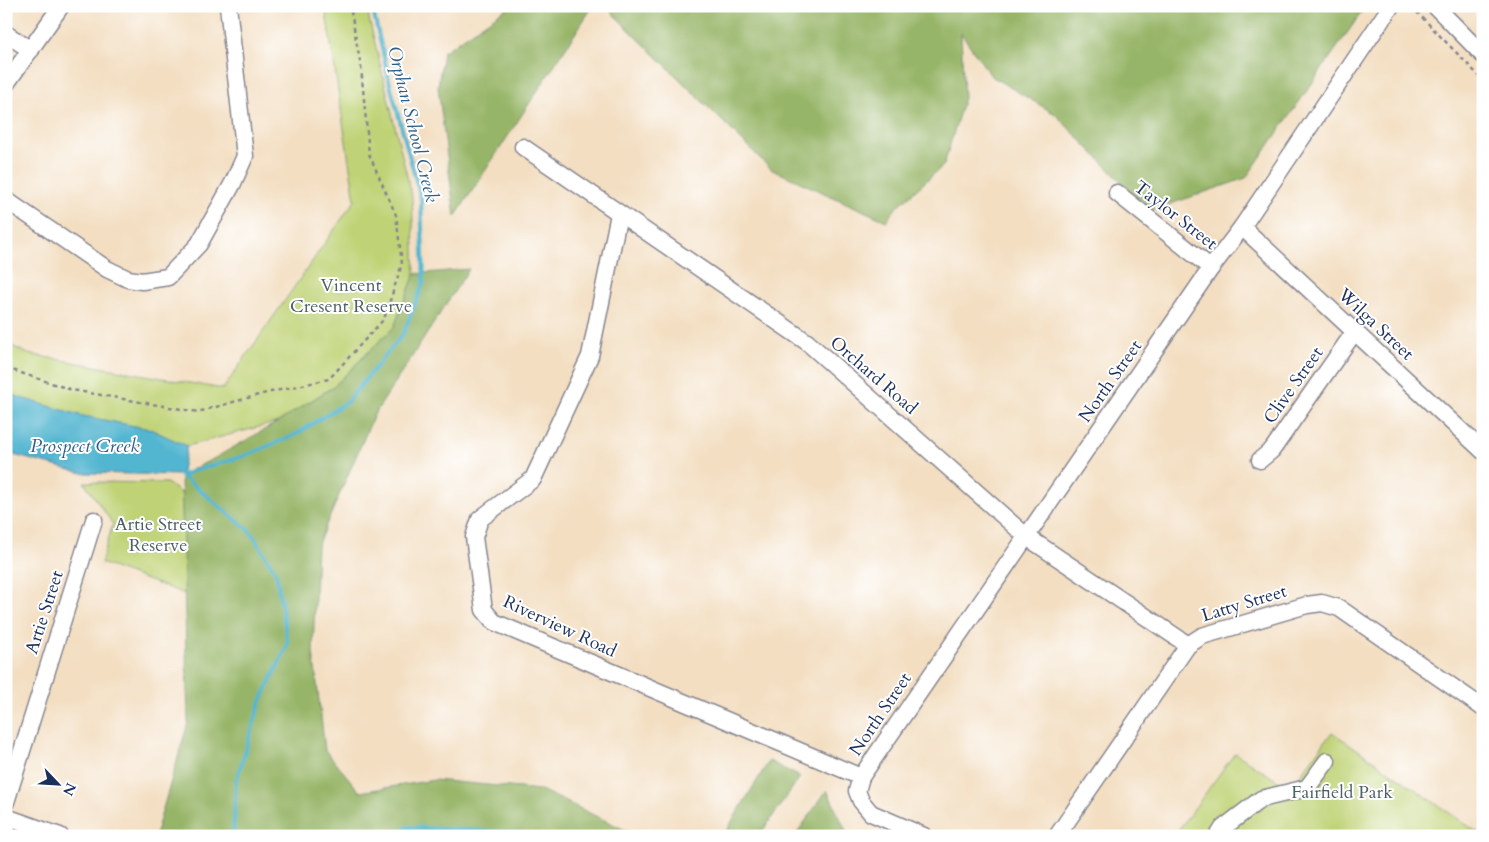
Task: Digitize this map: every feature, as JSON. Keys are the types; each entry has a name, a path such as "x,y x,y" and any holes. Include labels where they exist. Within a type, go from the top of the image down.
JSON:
{"street":[{"path":"6,84 61,6"},
{"path":"6,200 114,273 128,279 142,281 168,277 199,244 233,183 245,156 228,6"},
{"path":"1435,6 1483,55"},
{"name":"North Street","path":"861,777 1211,268 1242,227 1384,9"},
{"path":"6,34 31,50"},
{"name":"Orchard Road","path":"523,147 807,342 1026,536 1188,645"},
{"name":"Taylor Street","path":"1117,193 1211,268"},
{"name":"Riverview Road","path":"619,214 590,356 533,479 480,518 474,537 484,610 494,622 861,777"},
{"name":"Wilga Street","path":"1242,227 1483,450"},
{"name":"Clive Street","path":"1260,460 1272,450 1355,331"},
{"name":"Artie Street","path":"6,802 94,520"},
{"name":"Latty Street","path":"1057,836 1188,645 1202,636 1298,607 1322,603 1339,608 1483,708"},
{"path":"1218,836 1223,828 1261,799 1307,788 1327,761"},
{"path":"861,777 856,791 861,801 871,813 924,836"},
{"path":"6,817 50,834"}],"path":[{"path":"6,368 72,390 198,412 329,378 384,319 402,264 396,215 369,154 361,67 350,6"},
{"path":"1410,6 1483,80"}],"green space":[{"name":"Vincent Cresent Reserve","path":"325,6 366,6 412,197 415,274 394,327 334,386 278,422 187,446 150,429 83,416 6,392 6,343 28,354 223,389 355,200"},
{"path":"510,6 593,6 455,217 438,87 443,52"},
{"path":"605,6 1366,6 1246,178 1150,211 1055,114 991,76 961,33 964,98 944,165 897,207 886,221 771,169"},
{"path":"469,269 374,415 317,546 313,651 325,750 360,792 434,780 541,790 638,836 523,836 518,833 517,836 155,836 188,723 181,475 278,422 334,386 394,327 415,274"},
{"name":"Artie Street Reserve","path":"84,482 167,483 223,523 258,621 101,563 113,524"},
{"name":"Fairfield Park","path":"1332,732 1483,836 1174,836 1235,753 1290,789"},
{"path":"769,761 800,777 759,836 723,836"},
{"path":"827,790 846,831 843,836 795,836"}],"water":[{"name":"Prospect Creek","path":"6,392 83,416 150,429 187,446 181,475 82,473 6,453"}],"waterway":[{"name":"Orphan School Creek","path":"181,475 244,456 295,435 348,401 403,334 424,282 421,199 391,88 372,6"},
{"name":"Prospect Creek","path":"181,475 250,531 276,573 288,644 260,703 236,781 233,836"},
{"name":"Prospect Creek","path":"391,836 408,827 517,833 523,836"}]}
